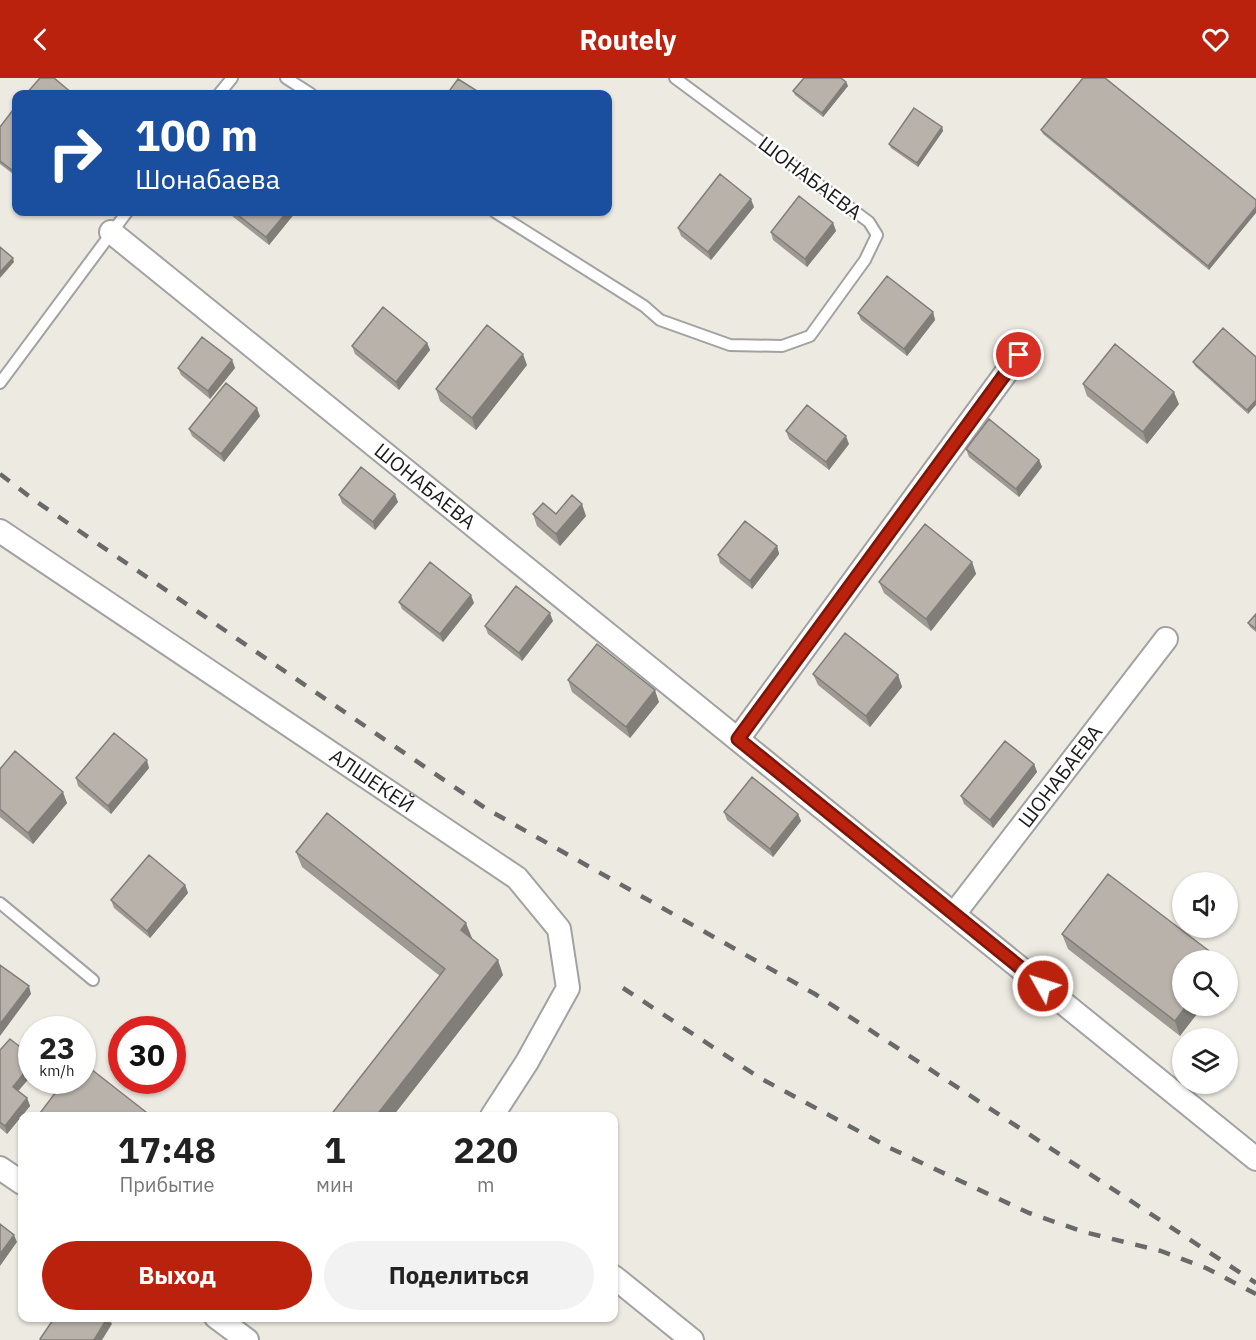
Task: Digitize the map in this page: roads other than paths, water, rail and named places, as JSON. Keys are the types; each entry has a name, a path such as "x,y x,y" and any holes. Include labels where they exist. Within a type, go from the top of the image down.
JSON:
{"street":[{"name":"ШОНАБАЕВА","path":"111,232 1256,1159"},
{"path":"738,739 1019,355"},
{"name":"АЛШЕКЕЙ","path":"0,531 517,878 559,929 568,987 527,1062 495,1112"},
{"name":"ШОНАБАЕВА","path":"954,914 1166,639"},
{"path":"0,1168 18,1180"},
{"path":"618,1280 692,1340"},
{"path":"223,1322 247,1340"}],"lane":[{"path":"222,90 232,78"},
{"path":"286,78 305,90"},
{"name":"ШОНАБАЕВА","path":"501,216 644,306 660,320 729,345 782,346 810,336 865,260 877,235 869,222 675,78"},
{"path":"0,383 124,216"},
{"path":"0,903 93,980"}],"railway":[{"path":"0,474 34,500 485,808 815,994 1256,1283"},
{"path":"623,988 760,1078 890,1148 1029,1213 1084,1232 1161,1251 1206,1268 1256,1294"}]}
